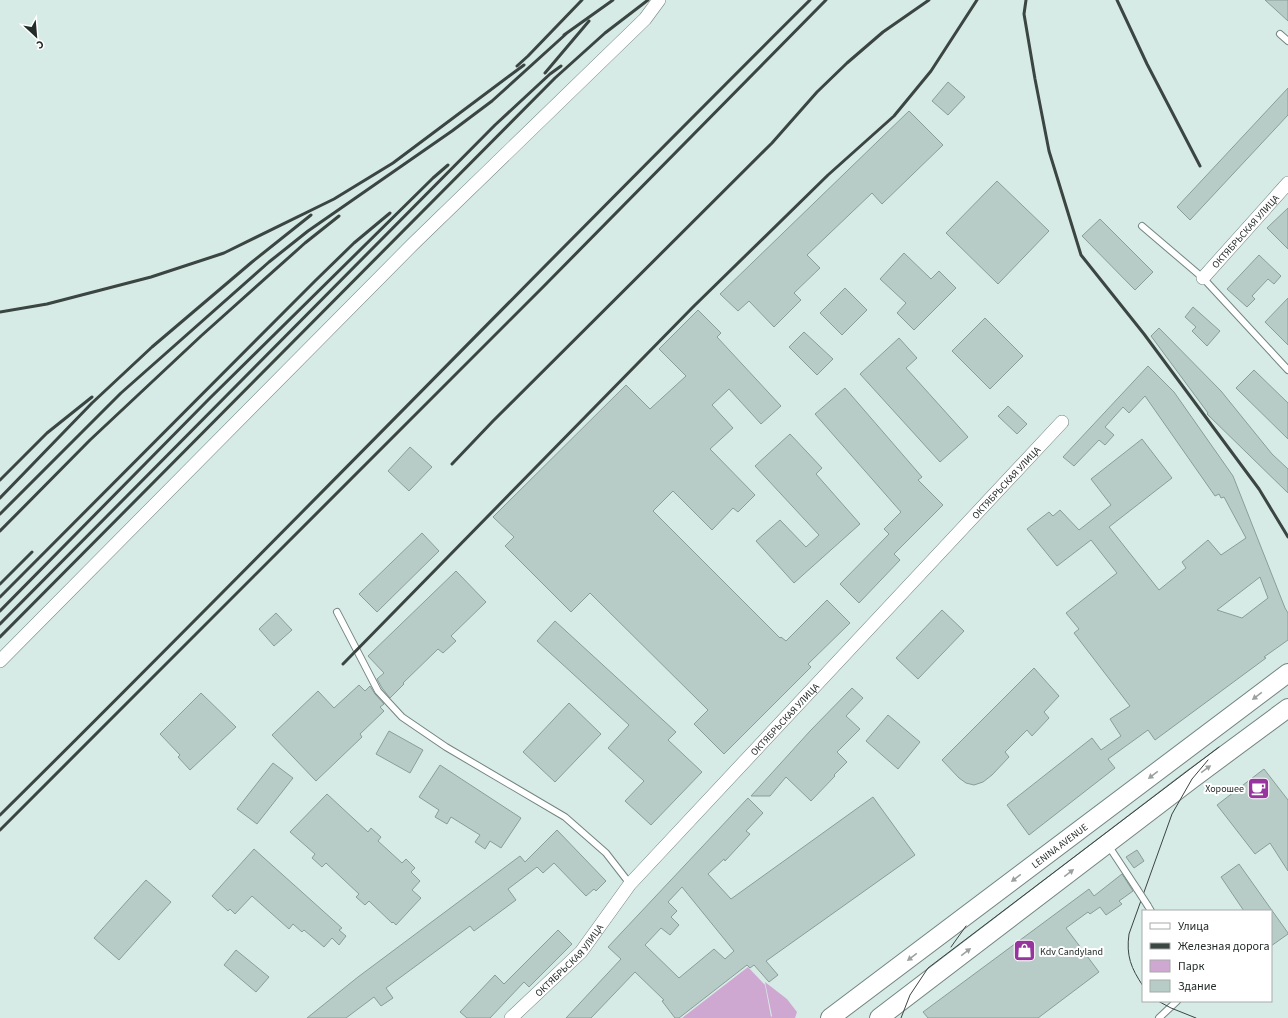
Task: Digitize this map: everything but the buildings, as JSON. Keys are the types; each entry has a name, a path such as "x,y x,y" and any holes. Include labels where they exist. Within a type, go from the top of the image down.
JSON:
{"main road":[{"name":"LENINA AVENUE","path":"830,1018 1288,673"},
{"path":"879,1018 1192,779 1288,708"}],"street":[{"path":"0,661 413,244 645,19 660,0"},
{"name":"ОКТЯБРЬСКАЯ УЛИЦА","path":"1203,278 1288,183"},
{"name":"ОКТЯБРЬСКАЯ УЛИЦА","path":"511,1018 581,952 630,884 1062,422"}],"lane":[{"path":"1280,34 1288,41"},
{"path":"1142,226 1203,278 1288,370"},
{"path":"337,612 378,691 402,717 446,747 565,817 606,853 630,884"},
{"path":"1107,844 1149,908"},
{"path":"1159,1018 1176,1002"}],"green space":[{"path":"748,967 765,985 771,1017 765,982 787,999 797,1012 795,1018 682,1018"}],"tram line":[{"path":"901,1018 910,995 928,968 1219,747"},
{"path":"1142,984 1130,962 1128,949 1129,934 1172,814 1192,779 1208,760"},
{"path":"951,947 966,926"},
{"path":"1160,1002 1196,1018"}],"railway":[{"path":"517,66 582,0"},
{"path":"564,35 613,0"},
{"path":"0,637 555,78 605,33 648,0"},
{"path":"0,815 810,0"},
{"path":"0,830 544,286 826,0"},
{"path":"452,464 493,421 772,143 817,92 847,63 883,32 929,0"},
{"path":"343,664 693,307 828,175 894,116 931,71 977,0"},
{"path":"1026,0 1024,14 1049,151 1081,255 1144,334 1259,489 1288,537"},
{"path":"1117,0 1147,64 1200,166"},
{"path":"545,73 589,21"},
{"path":"0,514 121,393 269,262 308,231 452,131 492,101 567,33"},
{"path":"0,312 47,304 151,277 224,253 334,199 393,163 524,65"},
{"path":"0,624 495,125 550,74 561,66"},
{"path":"0,611 209,399 433,178 448,165"},
{"path":"0,597 315,281 354,243 390,213"},
{"path":"0,498 92,403 152,347 252,262 311,215"},
{"path":"0,531 90,440 201,336 305,243 339,216"},
{"path":"0,480 47,433 92,397"},
{"path":"0,584 32,552"}],"place":[{"name":"Хорошее","path":"1259,788"},
{"name":"Kdv Candyland","path":"1024,951"}]}
